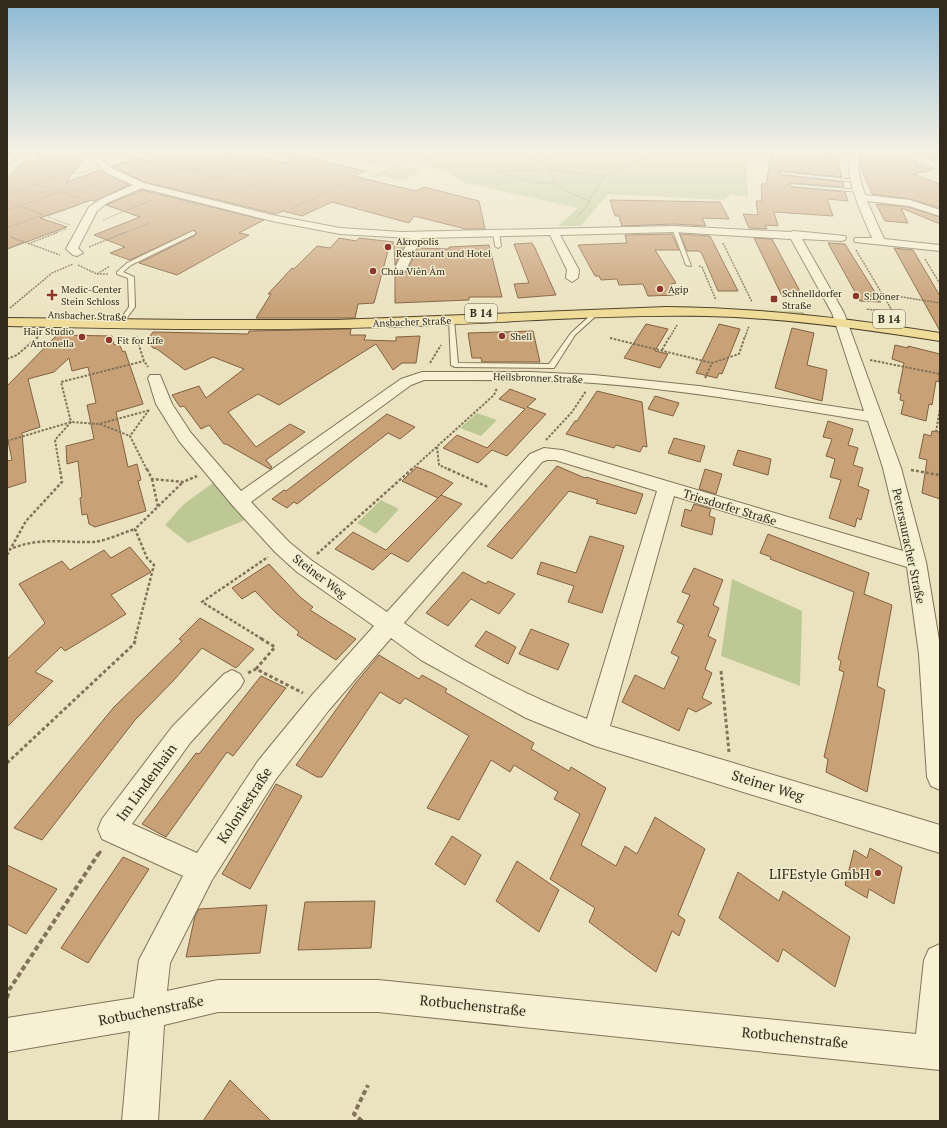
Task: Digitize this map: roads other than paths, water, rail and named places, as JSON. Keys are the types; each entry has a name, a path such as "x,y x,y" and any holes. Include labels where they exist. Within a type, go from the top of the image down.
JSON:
{"main road":[{"name":"Ansbacher Straße","path":"7,322 53,323 372,317 635,305 718,304 754,310 940,327"},
{"name":"Ansbacher Straße","path":"7,312 128,321 298,324 445,321 595,314 754,310"},
{"name":"Ansbacher Straße","path":"839,318 940,337"}],"street":[{"path":"76,258 72,249 93,209 99,204"},
{"path":"218,204 272,218 340,230 416,235 674,229 794,234 841,238"},
{"path":"864,204 879,241"},
{"path":"912,204 940,213"},
{"path":"559,231 573,270 572,278"},
{"path":"794,234 839,318"},
{"path":"400,270 404,258 416,240 416,235"},
{"path":"856,242 879,241 940,248"},
{"name":"Petersauracher Straße","path":"839,318 892,468 916,562 930,654 940,777"},
{"name":"Steiner Weg","path":"149,369 157,407 185,437 239,501 282,547 304,566 429,653 535,710 595,734 732,774 940,839"},
{"name":"Heilsbronner Straße","path":"239,501 406,382 422,376 500,376 594,379 700,390 873,417"},
{"name":"Triesdorfer Straße","path":"388,625 536,458 544,454 556,454 916,562"},
{"path":"595,734 667,488"},
{"name":"Koloniestraße","path":"140,1121 148,1012 155,960 202,870 267,770 321,702 388,625"},
{"name":"Im Lindenhain","path":"202,870 112,829 181,735 232,681"},
{"path":"936,1052 940,960"},
{"name":"Rotbuchenstraße","path":"7,1036 148,1012 218,996 378,996 936,1052"}],"lane":[{"path":"674,229 689,264"},
{"path":"128,321 132,307 131,277 119,273 129,264 193,233"},
{"path":"496,233 498,246"},
{"path":"445,321 455,365 551,366 573,334 595,314"}],"place":[{"name":"Akropolis Restaurant und Hotel","path":"388,247"},
{"name":"Chùa Viên Âm","path":"373,271"},
{"name":"Agip","path":"660,289"},
{"name":"Medic-Center Stein Schloss","path":"52,295"},
{"name":"S.Döner","path":"856,296"},
{"name":"Schnelldorfer Straße","path":"774,299"},
{"name":"Shell","path":"502,336"},
{"name":"Hair Studio Antonella","path":"82,337"},
{"name":"Fit for Life","path":"109,340"},
{"name":"LIFEstyle GmbH","path":"878,873"}]}
